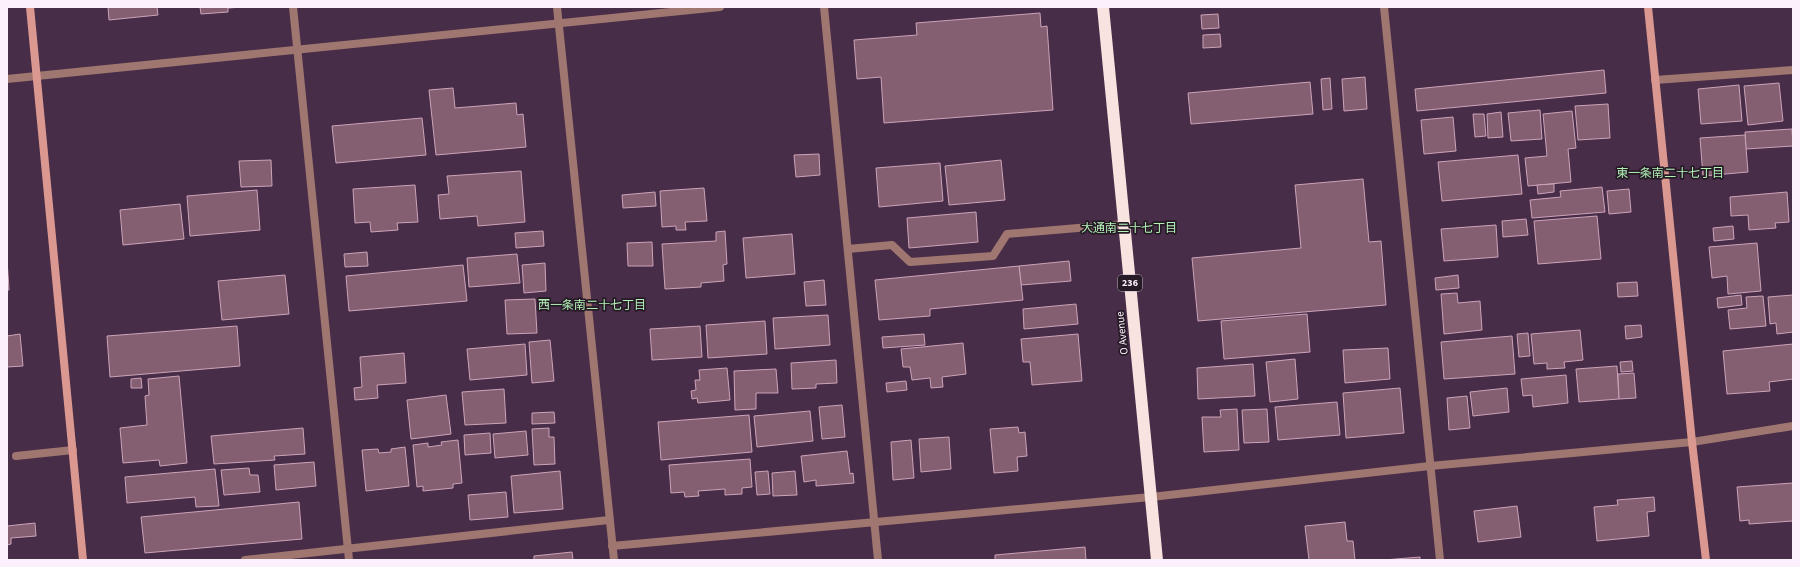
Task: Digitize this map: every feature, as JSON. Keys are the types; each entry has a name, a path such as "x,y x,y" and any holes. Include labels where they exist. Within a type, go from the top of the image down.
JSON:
{"highway":[{"name":"O Avenue","path":"1103,7 1157,560"}],"street":[{"path":"30,7 83,560"},
{"path":"293,7 349,560"},
{"path":"557,7 614,560"},
{"path":"7,79 720,7"},
{"path":"824,7 878,560"},
{"path":"1384,7 1440,560"},
{"path":"1648,7 1692,442 1706,560"},
{"path":"1655,80 1793,70"},
{"path":"848,249 892,245 910,262 993,256 1007,234 1125,224"},
{"path":"612,546 1151,497 1430,466 1692,442 1793,426"},
{"path":"16,456 72,450"},
{"path":"245,560 348,550 609,520"}],"building":[{"path":"108,7 157,7 158,15 109,20"},
{"path":"200,7 243,7 228,8 228,12 201,14"},
{"path":"1040,13 1041,27 1047,26 1053,110 884,123 881,77 857,79 854,40 917,35 916,23"},
{"path":"1218,14 1219,28 1202,29 1201,15"},
{"path":"1220,34 1221,47 1203,48 1203,35"},
{"path":"1604,70 1606,93 1417,111 1415,89"},
{"path":"1365,77 1367,109 1344,111 1342,79"},
{"path":"1330,78 1332,109 1323,110 1321,79"},
{"path":"1310,82 1313,114 1191,124 1188,93"},
{"path":"1779,83 1783,121 1748,125 1744,86"},
{"path":"1739,85 1742,121 1701,124 1698,89"},
{"path":"453,88 455,108 516,103 517,115 523,114 526,147 436,155 429,90"},
{"path":"1608,104 1610,138 1578,140 1575,106"},
{"path":"1540,110 1542,139 1511,141 1508,113"},
{"path":"1572,111 1576,148 1568,149 1571,182 1528,186 1525,158 1547,156 1543,114"},
{"path":"1501,112 1503,137 1488,138 1487,114"},
{"path":"1473,114 1484,114 1486,136 1475,137"},
{"path":"1453,117 1456,151 1424,154 1421,120"},
{"path":"422,118 426,155 336,163 332,126"},
{"path":"1792,129 1793,146 1746,149 1745,132"},
{"path":"1745,135 1748,172 1703,176 1700,138"},
{"path":"819,154 820,175 796,177 794,155"},
{"path":"1518,155 1522,194 1442,201 1438,162"},
{"path":"271,160 272,186 241,187 239,161"},
{"path":"1001,160 1005,200 949,205 945,166"},
{"path":"940,163 943,201 879,207 876,168"},
{"path":"521,171 525,222 478,226 477,216 440,219 438,195 449,194 447,176"},
{"path":"1363,179 1369,242 1381,241 1386,305 1198,321 1192,258 1301,248 1295,185"},
{"path":"1554,184 1554,192 1538,194 1537,185"},
{"path":"415,185 418,222 397,223 398,230 371,232 370,222 355,223 353,189"},
{"path":"1602,187 1605,212 1532,218 1530,200 1561,197 1560,191"},
{"path":"704,188 707,221 685,222 686,230 676,230 676,226 662,227 660,191"},
{"path":"1629,189 1631,212 1609,214 1607,191"},
{"path":"257,190 260,230 190,236 187,196"},
{"path":"655,192 656,206 623,208 622,195"},
{"path":"1787,192 1789,222 1775,223 1776,228 1749,230 1748,215 1731,216 1730,197"},
{"path":"180,204 184,239 123,245 120,210"},
{"path":"976,212 978,242 909,248 907,218"},
{"path":"1597,216 1601,259 1538,264 1534,221"},
{"path":"1526,219 1528,235 1503,237 1502,221"},
{"path":"1496,225 1498,257 1444,261 1441,229"},
{"path":"1733,226 1734,239 1714,241 1713,228"},
{"path":"543,231 544,246 516,248 515,233"},
{"path":"725,231 727,264 723,265 724,281 701,283 701,287 665,289 662,244 716,241 716,232"},
{"path":"792,234 795,274 746,278 743,238"},
{"path":"652,242 653,266 628,266 627,243"},
{"path":"1757,243 1761,291 1728,294 1727,276 1712,278 1709,247"},
{"path":"367,252 368,266 345,267 344,254"},
{"path":"517,254 520,283 469,287 467,258"},
{"path":"7,259 9,290 7,290"},
{"path":"1069,261 1071,281 1021,285 1019,266"},
{"path":"545,263 546,291 524,293 522,265"},
{"path":"463,265 467,301 349,311 346,276"},
{"path":"1019,266 1023,300 930,309 930,316 879,320 875,280"},
{"path":"285,275 289,314 222,320 218,281"},
{"path":"1458,275 1459,288 1436,290 1435,278"},
{"path":"824,280 826,305 806,306 804,282"},
{"path":"1637,282 1638,296 1618,297 1617,283"},
{"path":"1457,293 1458,303 1480,301 1482,330 1444,334 1441,294"},
{"path":"1741,295 1742,305 1718,308 1717,298"},
{"path":"1793,295 1793,332 1777,334 1776,323 1770,324 1768,297"},
{"path":"1763,296 1766,326 1730,329 1728,310 1747,308 1746,297"},
{"path":"535,299 537,333 507,334 505,300"},
{"path":"1076,304 1078,324 1024,329 1023,309"},
{"path":"1307,314 1310,352 1224,359 1221,321"},
{"path":"828,315 830,345 775,349 773,318"},
{"path":"765,321 767,354 708,358 706,325"},
{"path":"1641,325 1642,337 1626,339 1625,326"},
{"path":"237,326 240,366 110,377 107,336"},
{"path":"700,326 702,357 652,360 650,329"},
{"path":"1580,330 1583,360 1564,362 1565,368 1547,369 1547,363 1534,364 1531,334"},
{"path":"1528,333 1530,356 1519,357 1517,334"},
{"path":"20,334 23,366 7,367 7,336"},
{"path":"924,334 925,345 883,348 882,337"},
{"path":"1078,334 1082,381 1032,385 1030,362 1023,362 1021,339"},
{"path":"1512,336 1515,374 1444,379 1441,342"},
{"path":"550,340 554,381 532,383 529,342"},
{"path":"963,343 966,374 942,377 943,387 931,388 930,378 912,380 910,367 903,367 901,349"},
{"path":"525,344 527,375 470,380 467,349"},
{"path":"1793,344 1793,379 1769,382 1770,391 1727,394 1723,351"},
{"path":"1388,348 1390,379 1345,383 1343,350"},
{"path":"404,353 406,383 377,385 378,398 355,400 354,388 362,387 360,357"},
{"path":"1295,359 1298,399 1270,402 1266,362"},
{"path":"836,360 837,383 816,384 816,388 792,389 791,363"},
{"path":"1632,361 1633,371 1621,372 1620,362"},
{"path":"1253,364 1255,396 1198,399 1197,368"},
{"path":"1617,366 1619,399 1579,402 1576,369"},
{"path":"727,368 730,400 698,403 697,398 692,399 691,391 696,390 695,380 700,380 699,370"},
{"path":"776,369 778,393 756,393 756,409 735,410 734,371"},
{"path":"1634,373 1636,398 1619,399 1618,374"},
{"path":"1566,375 1568,403 1533,407 1532,395 1523,396 1521,379"},
{"path":"179,376 187,463 160,466 159,460 123,463 120,428 147,425 145,396 149,395 148,379"},
{"path":"141,378 142,388 131,388 131,379"},
{"path":"906,381 907,390 887,392 886,383"},
{"path":"1400,388 1404,433 1346,438 1343,393"},
{"path":"1507,388 1509,412 1473,416 1470,392"},
{"path":"504,389 506,423 465,425 462,392"},
{"path":"446,395 451,434 411,439 407,400"},
{"path":"1467,396 1470,428 1449,430 1447,398"},
{"path":"1337,402 1340,435 1278,440 1275,407"},
{"path":"842,405 845,437 822,439 819,407"},
{"path":"1237,409 1239,450 1204,452 1202,417 1221,417 1220,410"},
{"path":"1267,409 1269,442 1244,443 1242,410"},
{"path":"810,411 813,441 757,447 754,416"},
{"path":"554,412 555,423 532,424 532,413"},
{"path":"749,415 752,452 661,460 658,422"},
{"path":"1018,427 1019,433 1025,432 1027,456 1017,457 1018,471 994,473 990,429"},
{"path":"303,428 305,454 274,456 275,460 214,464 211,436"},
{"path":"549,428 549,437 554,437 555,464 534,465 532,429"},
{"path":"526,431 528,455 495,458 493,434"},
{"path":"490,433 491,453 465,455 464,435"},
{"path":"949,437 951,469 921,472 919,439"},
{"path":"458,440 462,483 453,484 453,488 423,491 423,486 417,487 413,445 428,443 428,447 442,445 441,442"},
{"path":"911,440 914,478 893,480 891,442"},
{"path":"405,447 409,486 366,491 362,450 378,449 379,453 391,452 391,449"},
{"path":"847,451 850,474 853,473 854,483 816,486 816,480 804,482 801,456"},
{"path":"750,459 752,487 742,488 742,494 725,495 725,489 698,491 699,496 685,497 684,492 671,493 669,465"},
{"path":"314,462 316,486 276,490 274,465"},
{"path":"249,468 250,475 258,475 260,492 224,495 221,470"},
{"path":"215,469 219,506 196,507 195,497 127,503 125,477"},
{"path":"560,471 563,509 514,513 511,476"},
{"path":"768,471 770,494 757,495 755,472"},
{"path":"795,471 797,495 773,496 772,473"},
{"path":"1793,483 1793,521 1749,524 1749,520 1740,521 1737,487"},
{"path":"506,492 508,517 470,520 468,495"},
{"path":"1654,497 1655,511 1647,512 1649,536 1597,541 1594,507 1618,505 1617,500"},
{"path":"299,502 302,539 145,553 141,517"},
{"path":"1517,506 1521,537 1478,542 1474,511"},
{"path":"1345,522 1347,541 1353,541 1355,560 1309,560 1305,526"},
{"path":"35,523 36,536 11,538 11,544 7,545 7,526"},
{"path":"1085,547 1086,560 995,560 995,555"},
{"path":"572,552 573,560 534,560 534,556"},
{"path":"1420,557 1420,560 1384,560"}],"district":[{"name":"東一条南二十七丁目","path":"1670,173"},
{"name":"大通南二十七丁目","path":"1129,228"},
{"name":"西一条南二十七丁目","path":"592,305"}]}
